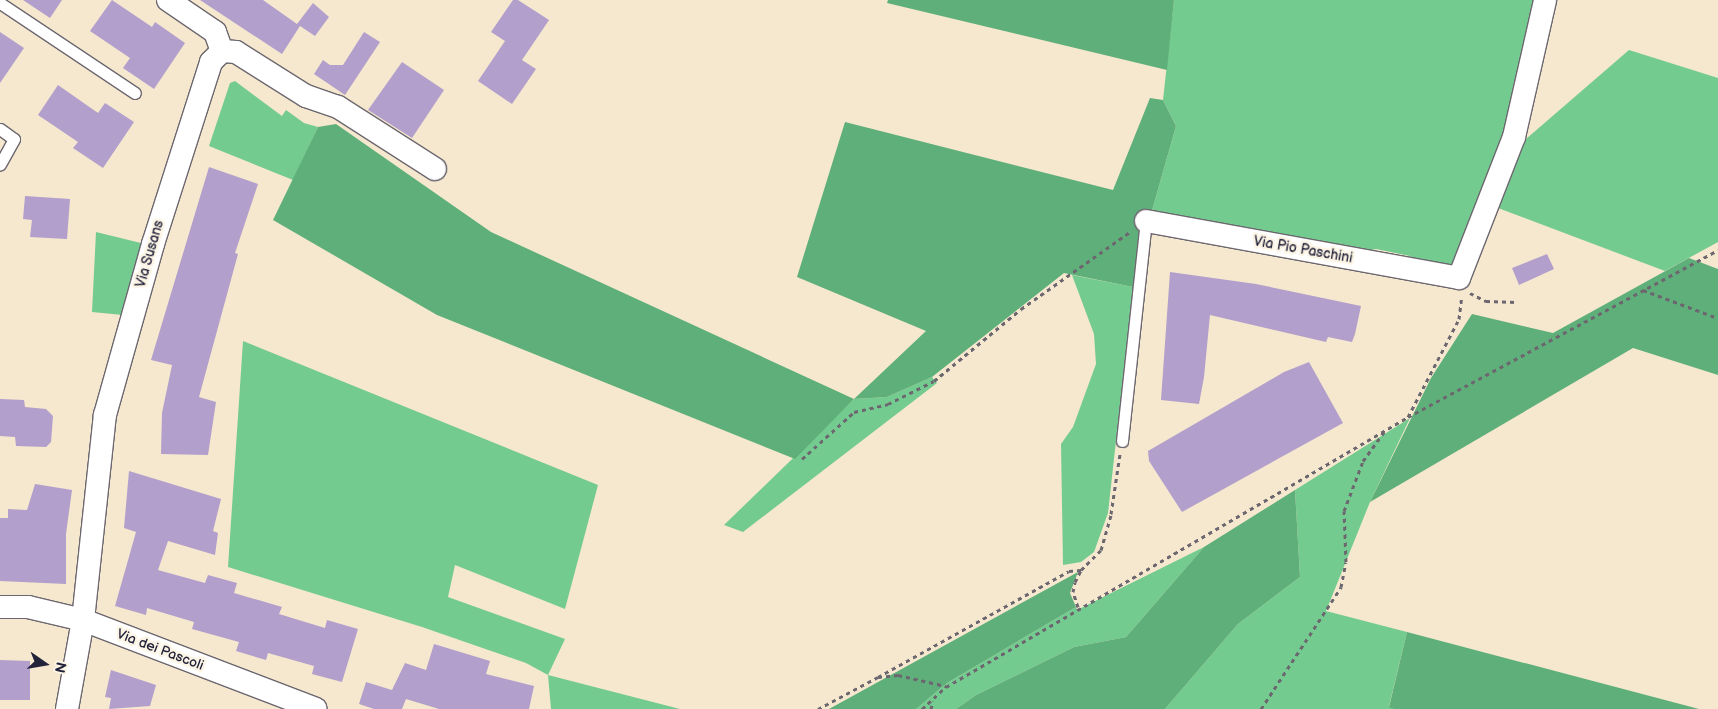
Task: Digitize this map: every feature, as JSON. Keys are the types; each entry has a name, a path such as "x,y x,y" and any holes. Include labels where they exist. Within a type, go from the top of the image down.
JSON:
{"street":[{"path":"168,0 215,32 222,51 236,52 306,96 338,107 435,169"},
{"path":"1460,278 1514,137 1545,0"},
{"name":"Via Susans","path":"67,709 83,620 105,415 153,244 211,62 222,51"},
{"name":"Via Pio Paschini","path":"1146,220 1460,278"},
{"name":"Via dei Pascoli","path":"0,607 28,607 83,620 316,709"}],"lane":[{"path":"0,3 135,93"},
{"path":"0,129 14,139 0,164"},
{"path":"1122,441 1146,220"}],"path":[{"path":"802,459 854,412 888,404 934,380 1021,309 1146,220"},
{"path":"922,709 946,686 1408,417 1718,250"},
{"path":"1460,278 1470,293 1486,300 1517,302"},
{"path":"1408,417 1459,318 1462,298 1460,278"},
{"path":"1643,290 1718,318"},
{"path":"1261,709 1341,587 1346,562 1344,511 1363,461 1386,430"},
{"path":"1078,608 1073,592 1081,570 1101,550 1111,514 1122,441"},
{"path":"818,709 1069,571 1081,570"},
{"path":"878,677 898,675 946,686"},
{"path":"931,709 933,700"}],"green space":[{"path":"888,0 1174,0 1167,70 887,3"},
{"path":"1174,0 1538,0 1507,136 1462,254 1451,265 1414,265 1410,256 1376,249 1359,253 1151,214 1176,126 1163,100"},
{"path":"1629,50 1718,78 1718,242 1665,271 1498,208 1526,139"},
{"path":"235,81 282,116 286,110 304,123 318,127 293,180 209,146 230,83"},
{"path":"1150,98 1163,100 1176,126 1151,214 1140,220 1133,287 1064,273 932,377 887,397 854,399 926,331 797,277 845,122 1113,190"},
{"path":"336,124 491,232 854,399 795,459 437,315 273,220 318,127"},
{"path":"96,232 145,244 123,315 92,312"},
{"path":"1689,258 1718,269 1718,375 1633,348 1370,502 1431,378 1472,314 1553,333"},
{"path":"1072,275 1133,287 1108,513 1094,552 1081,562 1063,565 1061,444 1073,427 1096,364 1094,334"},
{"path":"243,341 598,485 565,609 455,565 448,597 565,639 548,675 526,663 422,627 228,567"},
{"path":"932,377 937,383 743,532 724,525 854,399 887,397"},
{"path":"1410,418 1370,502 1326,611 1407,632 1389,706 1393,709 1165,709 1238,624 1300,577 1295,490"},
{"path":"1295,490 1300,577 1238,624 1165,709 956,709 976,695 1074,647 1126,637 1204,547"},
{"path":"1204,547 1126,637 1074,647 976,695 956,709 916,709 947,683 1076,607 1077,610"},
{"path":"1078,572 1070,593 1076,607 947,683 916,709 829,709"},
{"path":"1407,632 1699,709 1393,709 1389,707"},
{"path":"548,675 680,709 551,709"}],"building":[{"path":"23,0 62,0 50,18"},
{"path":"112,0 152,27 155,22 185,43 154,89 123,68 130,58 90,31"},
{"path":"200,0 263,0 297,24 313,3 329,17 315,36 300,26 282,54"},
{"path":"513,0 518,0 549,20 522,60 536,69 512,104 478,81 505,41 491,32"},
{"path":"0,32 24,48 0,83"},
{"path":"364,32 380,42 345,95 314,74 323,60 330,65 343,65"},
{"path":"402,62 444,90 412,138 368,110"},
{"path":"58,85 98,113 105,103 134,122 103,168 73,148 78,142 38,115"},
{"path":"209,167 258,184 235,253 238,254 199,397 216,402 208,455 161,454 162,413 172,365 151,360"},
{"path":"25,196 70,199 67,239 30,237 32,220 23,219"},
{"path":"1547,254 1554,269 1519,285 1512,268"},
{"path":"1170,272 1256,284 1361,306 1355,334 1352,342 1328,337 1326,342 1210,315 1204,377 1199,404 1161,400"},
{"path":"1309,362 1343,423 1182,512 1149,461 1148,451 1284,372"},
{"path":"0,399 24,400 25,407 46,409 53,416 51,442 46,447 16,446 15,437 0,436"},
{"path":"129,471 221,499 213,531 218,533 215,555 168,541 158,570 205,583 208,575 237,583 234,593 282,607 279,614 325,628 327,620 358,629 342,682 312,674 314,666 268,653 266,660 236,651 239,642 192,629 194,622 147,608 146,615 115,606 136,532 124,528"},
{"path":"35,484 72,490 66,534 66,584 0,581 0,518 8,518 8,509 27,510"},
{"path":"434,644 490,661 486,674 534,686 529,709 439,709 406,699 402,709 374,709 359,704 366,682 392,690 405,663 426,670"},
{"path":"0,660 30,661 30,700 0,700"},
{"path":"111,670 156,685 150,706 109,709 111,698 105,697"}]}
